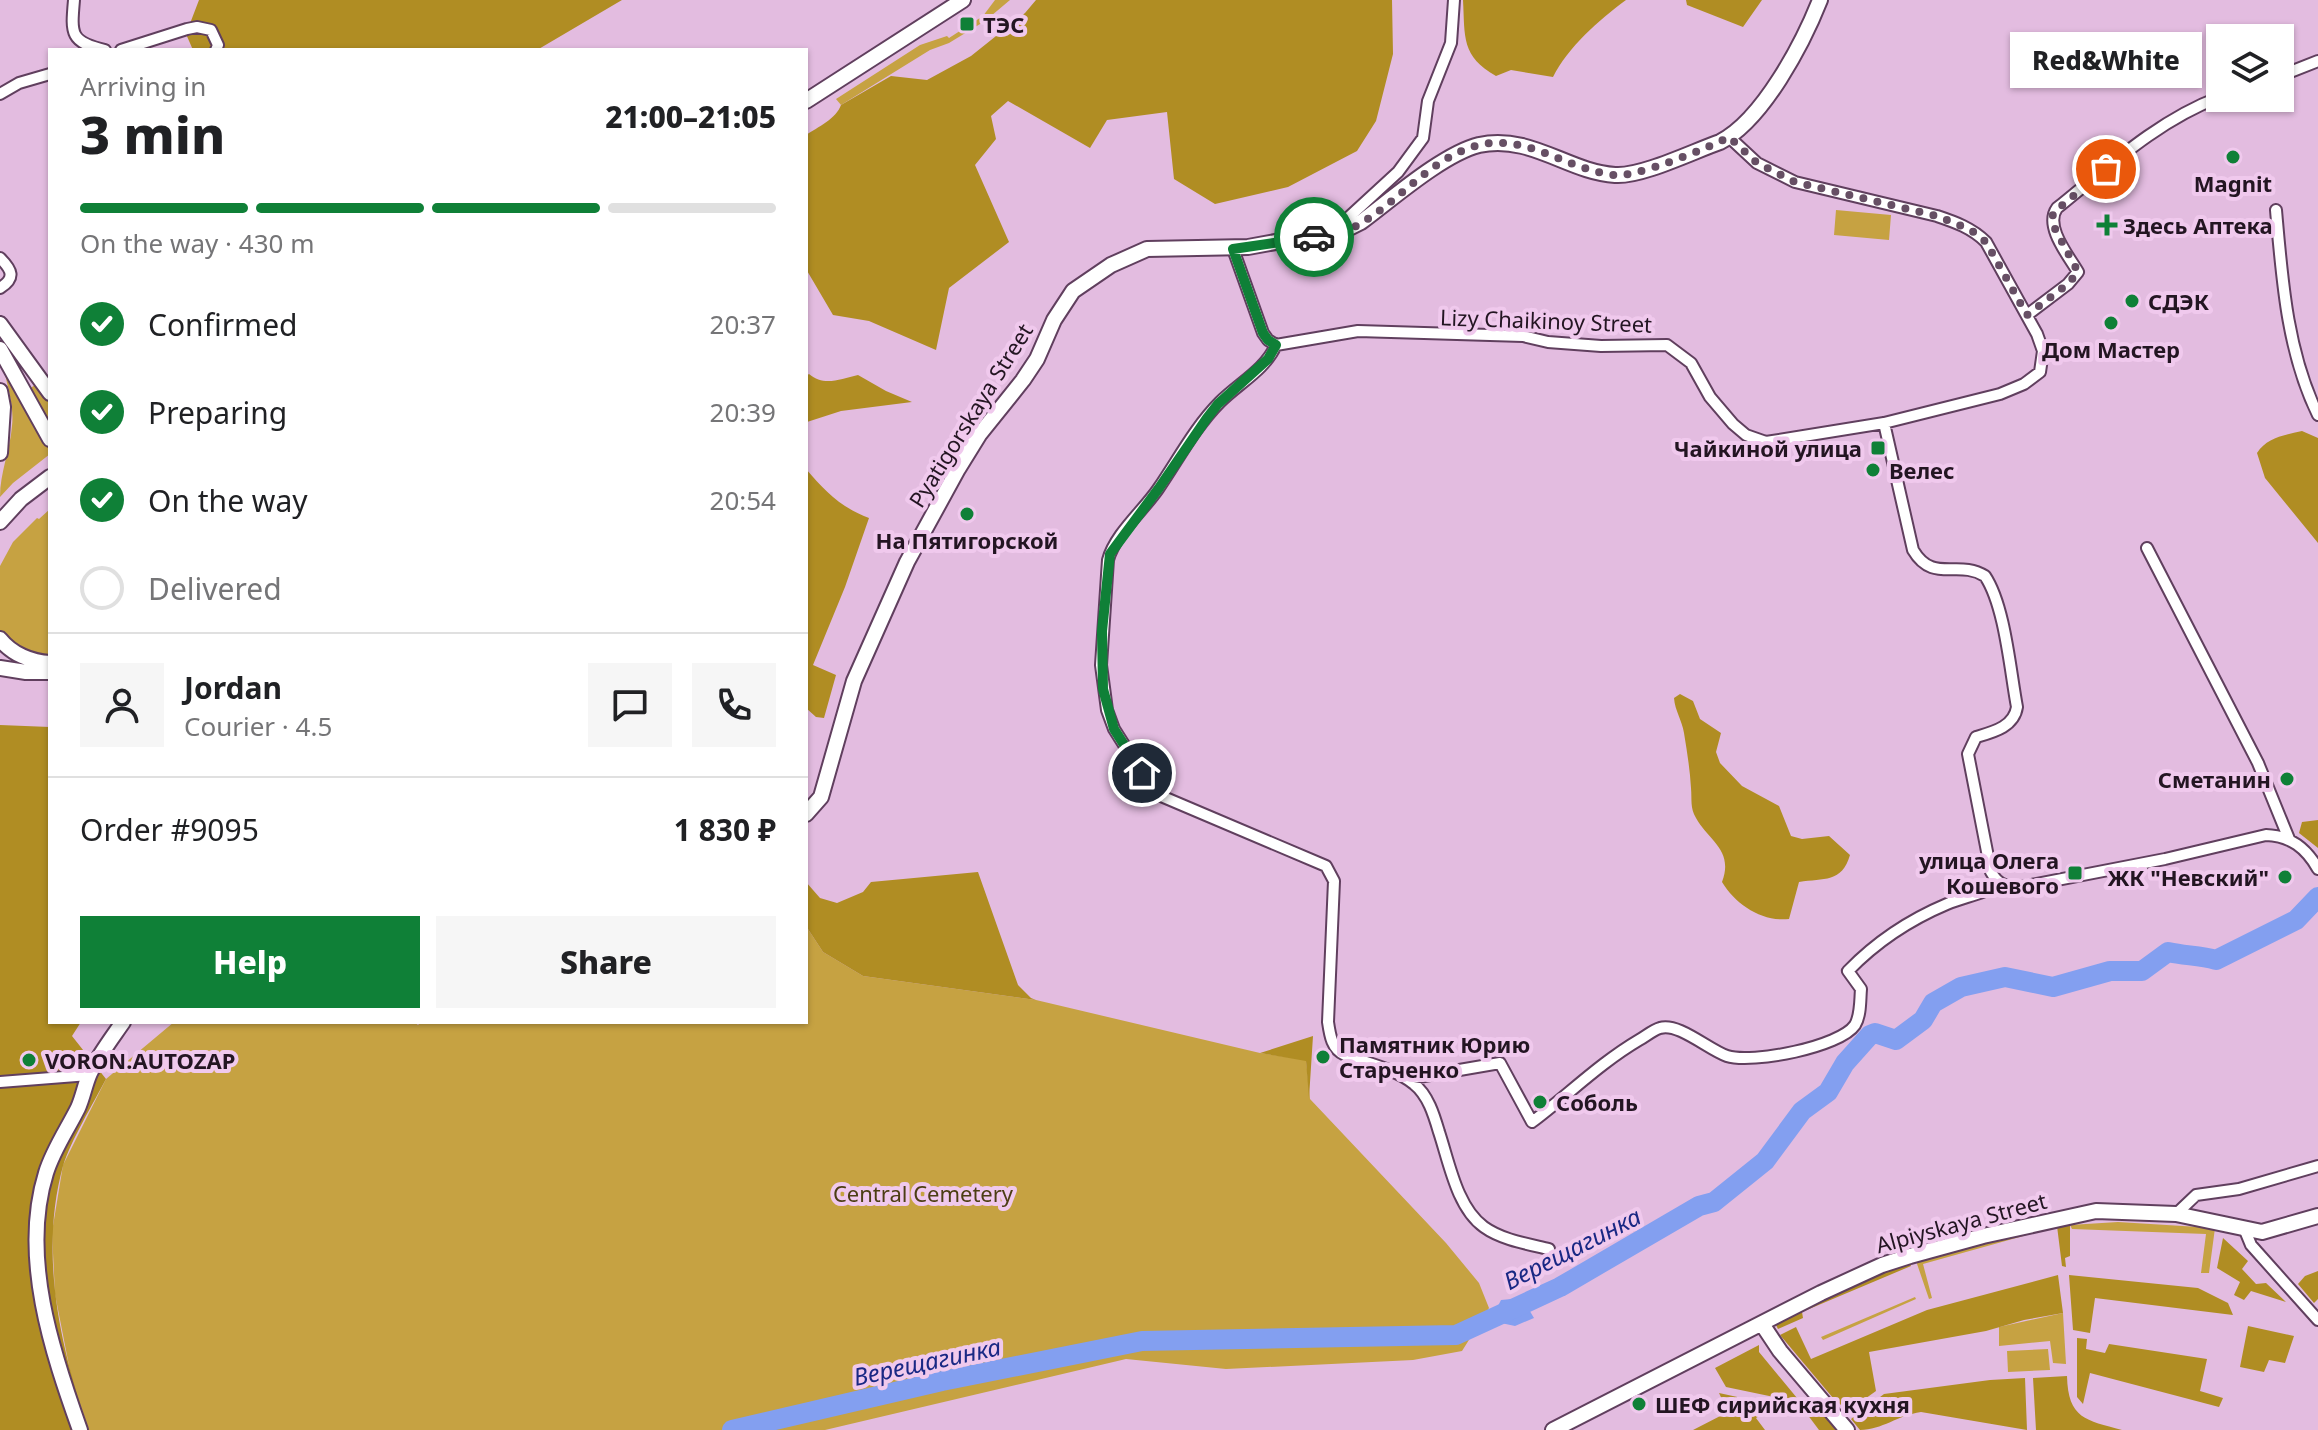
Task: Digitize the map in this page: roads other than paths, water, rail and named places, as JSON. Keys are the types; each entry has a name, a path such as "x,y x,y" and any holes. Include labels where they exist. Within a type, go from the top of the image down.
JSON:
{"street":[{"path":"74,0 71,25 78,42 98,48"},
{"path":"808,100 963,0"},
{"path":"1332,233 1398,172 1423,138 1428,101 1451,43 1454,0"},
{"name":"Pyatigorskaya Street","path":"808,812 821,797 854,681 907,562 958,469 979,435 1037,359 1054,320 1073,291 1111,265 1147,249 1233,249 1332,233 1356,226 1439,166 1482,145 1515,143 1617,176 1645,170 1729,137 1784,75 1820,0"},
{"path":"128,48 197,27 211,30 216,37 217,48"},
{"path":"2294,70 2318,61"},
{"path":"0,94 19,83 48,75"},
{"path":"1729,137 1757,163 1795,182 1937,216 1971,230 1986,242 2027,315 2068,284 2078,272 2052,223 2057,208 2130,149 2180,115 2206,103"},
{"path":"2276,210 2292,337 2303,378 2318,415"},
{"path":"1233,249 1263,333 1276,345 1268,359 1218,404 1112,549 1108,560 1102,631 1103,689 1114,729 1156,793 1318,861 1331,872 1334,881 1328,1022 1338,1052 1416,1085 1427,1101 1455,1182 1474,1217 1497,1233 1549,1249"},
{"path":"0,258 9,267 12,277 0,288"},
{"name":"Lizy Chaikinoy Street","path":"1276,345 1358,331 1406,335 1523,336 1548,342 1601,346 1659,344 1675,350 1691,363 1722,411 1746,435 1778,442 1884,423 2000,394 2024,384 2040,372 2043,351 2027,315"},
{"path":"0,324 48,390"},
{"path":"0,349 48,435"},
{"path":"0,391 3,407 0,453"},
{"path":"1884,423 1913,550 1920,562 1935,569 1979,572 1989,582 2002,626 2016,715 2007,725 1976,737 1968,754 1991,872 1999,883 2021,887 2165,859 2266,835 2289,839 2302,846 2318,869"},
{"path":"0,522 21,499 48,479"},
{"path":"0,533 21,499"},
{"path":"2147,548 2258,763 2289,839"},
{"path":"0,639 17,654 48,663"},
{"path":"0,668 48,672"},
{"path":"1407,1079 1500,1063 1532,1122 1602,1063 1662,1027 1674,1028 1724,1055 1736,1058 1758,1058 1837,1038 1852,1028 1859,1015 1861,989 1848,971 1872,946 1937,908 1981,894 1999,883"},
{"path":"80,1430 43,1306 37,1241 45,1176 78,1108 89,1075 122,1024"},
{"path":"0,1082 89,1075"},
{"path":"2176,1214 2196,1195 2239,1189 2318,1166"},
{"name":"Alpiyskaya Street","path":"1553,1430 1882,1265 1983,1236 2096,1211 2176,1214 2213,1219 2262,1232 2318,1216"},
{"path":"2244,1228 2251,1245 2318,1320"},
{"path":"1762,1324 1780,1351 1847,1430"}],"water":[{"path":"1522,1298 1534,1318 1515,1326 1501,1323 1496,1310 1501,1300"}],"waterway":[{"name":"Верещагинка","path":"732,1430 942,1381 1142,1341 1456,1335 1560,1287 1699,1206 1714,1202 1765,1161 1802,1111 1828,1092 1845,1063 1870,1035 1875,1033 1896,1040 1923,1020 1933,1003 1961,987 2005,977 2053,987 2110,971 2142,971 2168,952 2216,960 2296,920 2318,897"}],"place":[{"name":"ТЭС","path":"967,24"},
{"name":"Magnit","path":"2233,157"},
{"name":"Red&White","path":"2106,169"},
{"name":"Здесь Аптека","path":"2107,225"},
{"name":"СДЭК","path":"2132,301"},
{"name":"Дом Мастер","path":"2111,323"},
{"name":"Чайкиной улица","path":"1878,448"},
{"name":"Велес","path":"1873,470"},
{"name":"На Пятигорской","path":"967,514"},
{"name":"Сметанин","path":"2287,779"},
{"name":"улица Олега Кошевого","path":"2075,873"},
{"name":"ЖК \"Невский\"","path":"2285,877"},
{"name":"Памятник Юрию Старченко","path":"1323,1057"},
{"name":"VORON.AUTOZAP","path":"29,1060"},
{"name":"Соболь","path":"1540,1102"},
{"name":"ШЕФ сирийская кухня","path":"1639,1404"}],"park label":[{"name":"Central Cemetery","path":"923,1193"}]}
